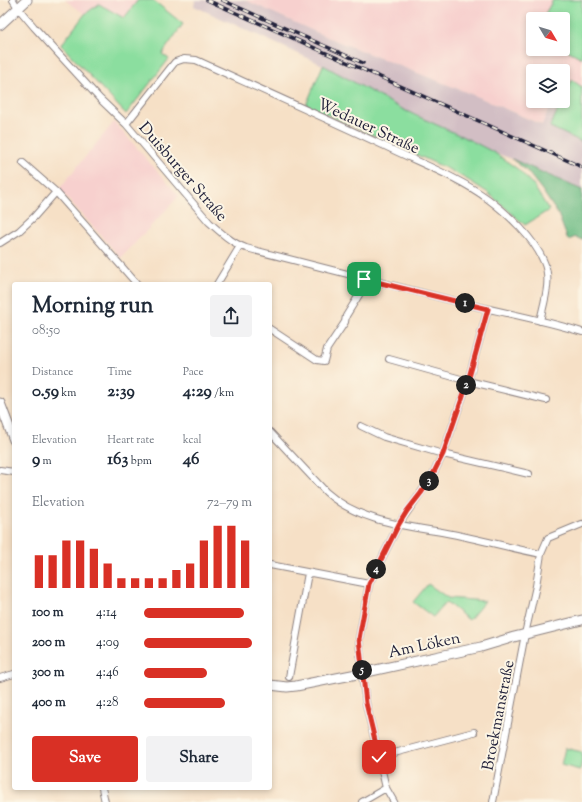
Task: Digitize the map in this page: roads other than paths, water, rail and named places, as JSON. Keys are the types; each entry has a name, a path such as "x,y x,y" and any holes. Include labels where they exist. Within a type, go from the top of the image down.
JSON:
{"street":[{"name":"Duisburger Straße","path":"13,0 18,8 63,59 126,124 209,222 240,246 364,279 582,332"},
{"path":"0,25 27,0"},
{"name":"Wedauer Straße","path":"126,124 175,62 184,59 196,60 464,183 488,199 509,217 527,235 544,262 548,276 547,292 540,321"},
{"path":"23,162 56,192 136,282"},
{"path":"0,243 19,231 34,217 56,192"},
{"path":"218,282 240,246"},
{"path":"272,331 317,360 324,361 327,349 345,322 346,316 359,295 364,279"},
{"path":"394,802 386,788 366,703 362,673 359,639 369,584 399,524 431,478 443,454 468,381 488,309"},
{"path":"389,359 468,381 546,400"},
{"path":"0,403 12,435"},
{"path":"361,426 384,437 443,454 529,474"},
{"path":"272,434 335,500 348,508 367,516 399,524 541,554"},
{"path":"0,470 12,472"},
{"name":"Broekmanstraße","path":"493,802 541,554 548,538 582,524"},
{"path":"272,565 369,584"},
{"path":"289,677 308,572"},
{"name":"Am Löken","path":"272,685 288,687 296,686 362,673 481,646 582,620"},
{"path":"0,678 12,675"},
{"path":"379,757 474,732"},
{"path":"362,802 386,788"},
{"path":"102,790 105,802"}],"railway":[{"path":"207,0 582,167"},
{"path":"222,0 363,63"}]}
